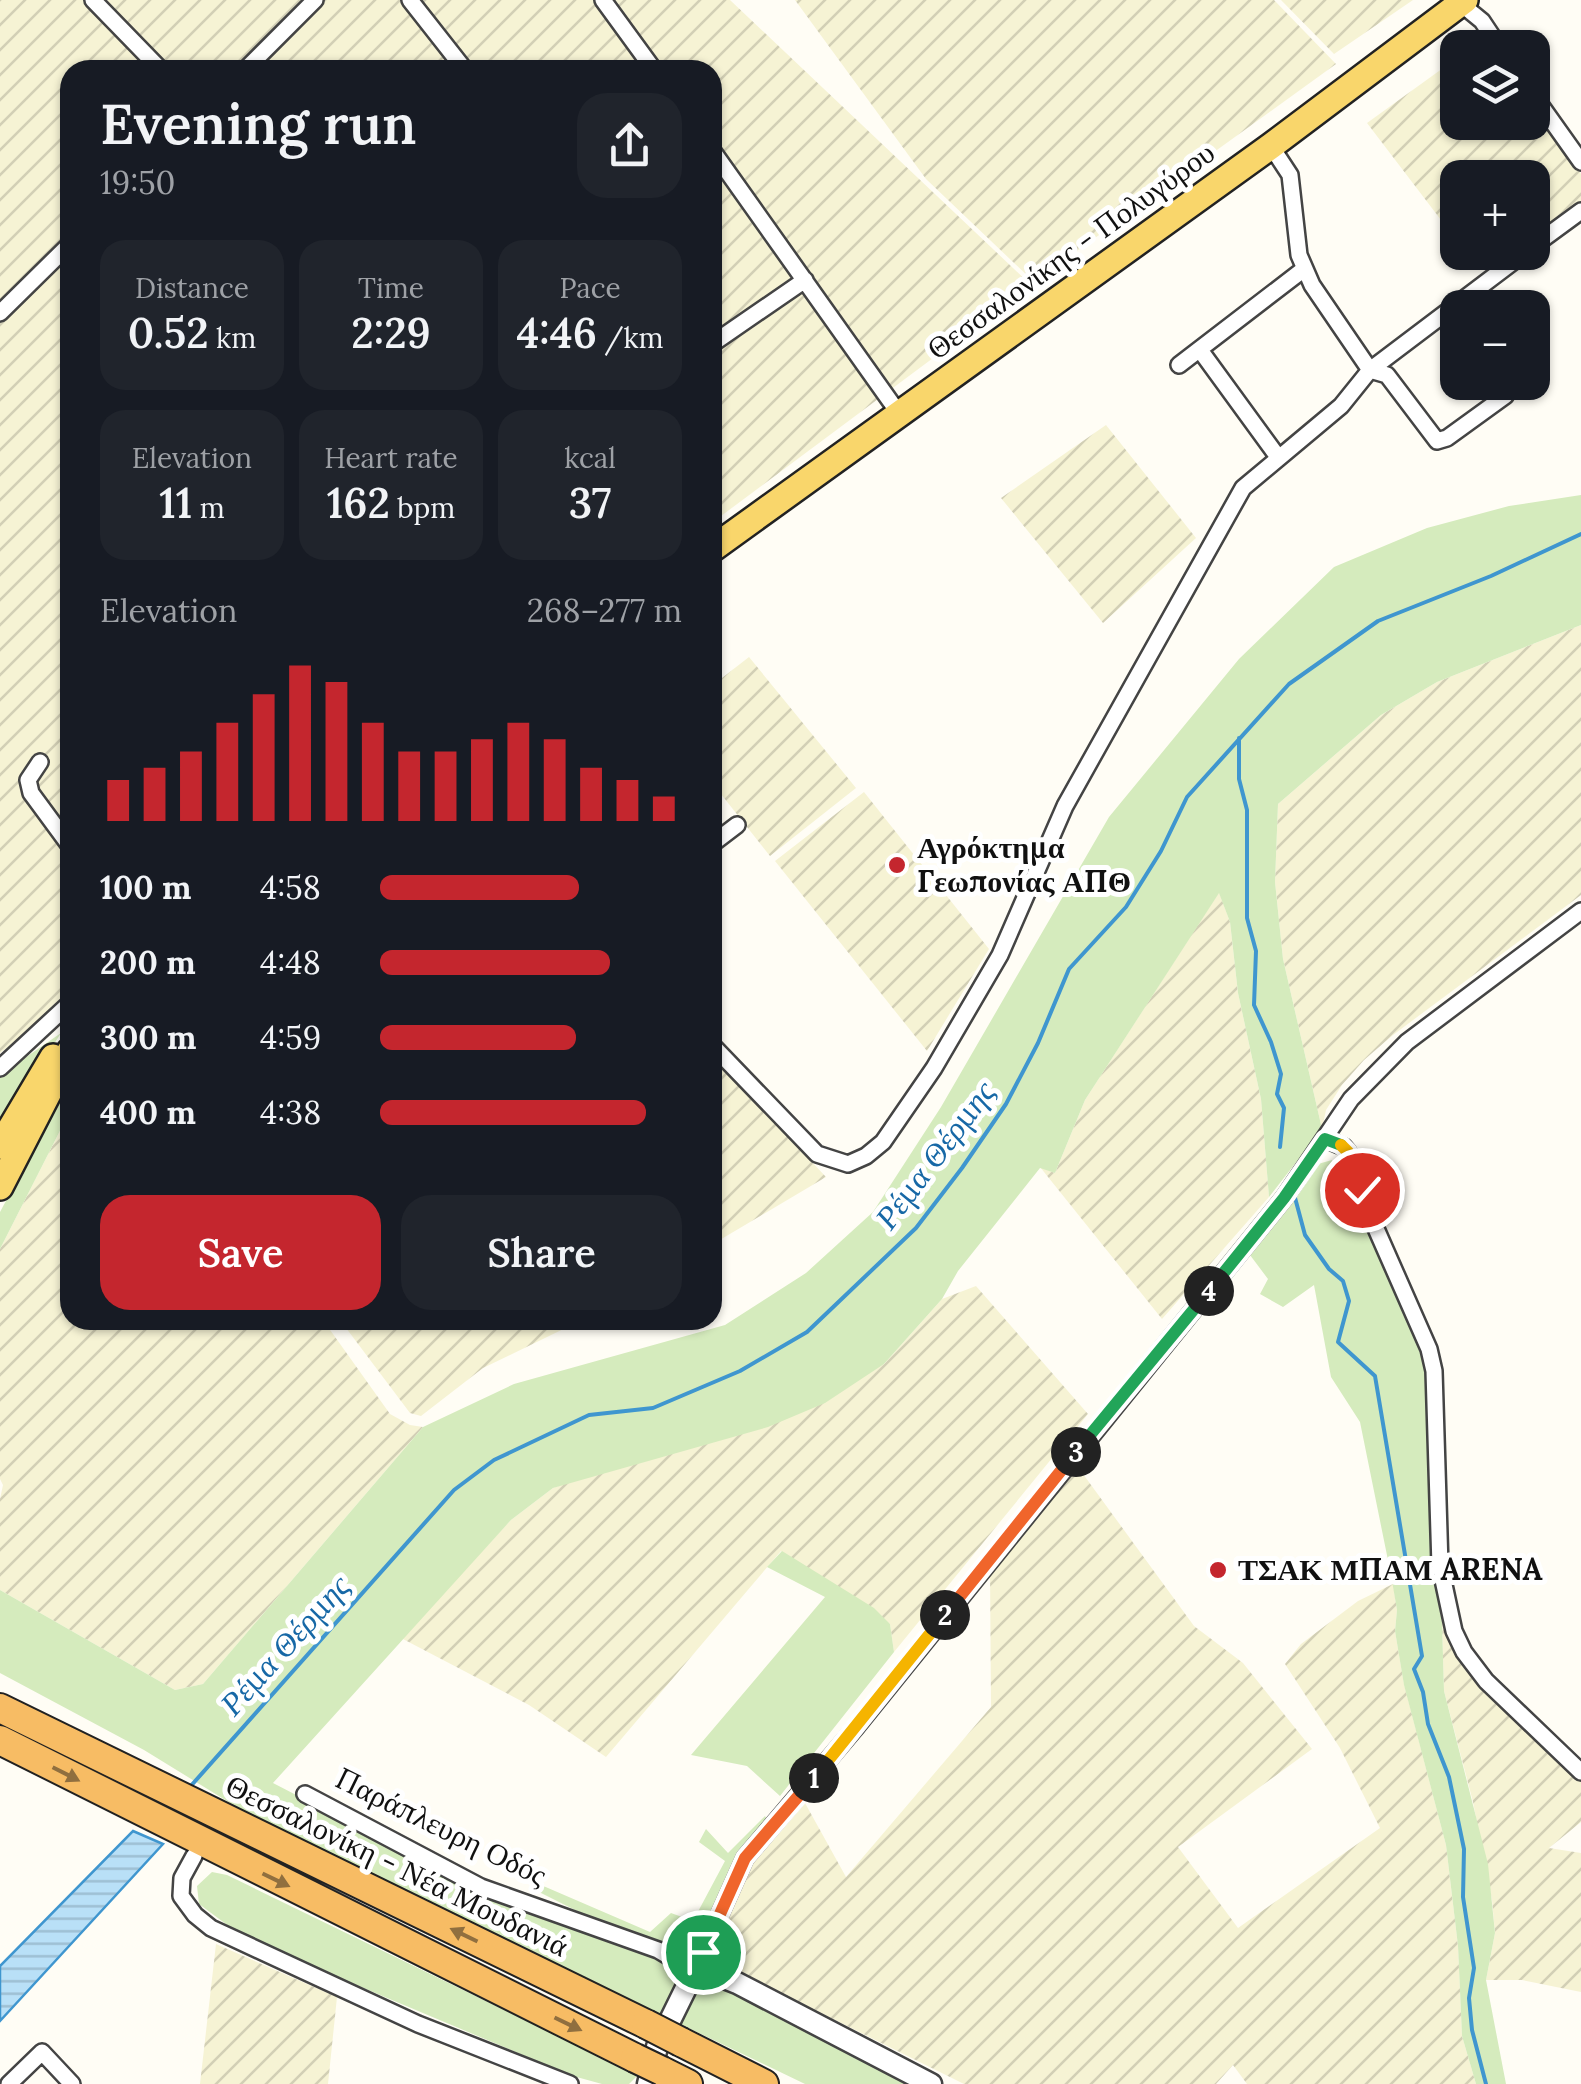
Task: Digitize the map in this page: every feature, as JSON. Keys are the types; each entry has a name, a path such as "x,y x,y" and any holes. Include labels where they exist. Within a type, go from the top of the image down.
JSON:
{"highway":[{"path":"0,1696 76,1746"},
{"name":"Θεσσαλονίκη - Νέα Μουδανιά","path":"0,1708 764,2084"},
{"path":"0,1740 132,1808 192,1846 635,2058 655,2078 688,2084"}],"main road":[{"name":"Θεσσαλονίκης - Πολυγύρου","path":"722,543 1462,2"},
{"path":"0,1146 32,1088 60,1048"},
{"path":"0,1187 60,1070"}],"street":[{"path":"94,0 151,60"},
{"path":"255,60 315,0"},
{"path":"410,0 457,60"},
{"path":"602,0 647,60"},
{"path":"1462,2 1488,30"},
{"path":"1550,119 1581,162"},
{"path":"1270,146 1290,176 1304,269 1370,370 1387,375 1437,441 1500,400"},
{"path":"722,164 900,415"},
{"path":"1550,234 1581,211"},
{"path":"0,313 60,254"},
{"path":"1179,366 1304,269"},
{"path":"1478,290 1504,270"},
{"path":"722,337 804,280"},
{"path":"722,1055 816,1154 848,1164 884,1142 934,1068 1000,955 1065,806 1236,499 1252,477 1341,406 1370,370 1440,320"},
{"path":"1200,350 1278,457"},
{"path":"40,762 28,780 30,793 60,833"},
{"path":"722,837 737,826"},
{"path":"655,2078 657,2047 687,1986 700,1975 703,1952 745,1858 857,1726 1236,1258 1359,1089 1408,1042 1581,911"},
{"path":"0,1068 60,1013"},
{"path":"1325,1139 1348,1152 1370,1215 1429,1349 1436,1404 1440,1566 1454,1631 1486,1681 1581,1772"},
{"name":"Παράπλευρη Οδός","path":"305,1794 481,1887 658,1950 700,1975 711,1974 737,1983 931,2084"},
{"path":"192,1846 181,1896 211,1928 418,2024 570,2084"},
{"path":"9,2084 42,2052 72,2084"}],"shaded area":[{"path":"0,0 730,0 1031,285 722,515 722,60 60,60 60,1008 0,1053"},
{"path":"795,0 1274,0 1336,64 1034,282 926,179"},
{"path":"1281,0 1413,0 1334,54"},
{"path":"1440,70 1440,140 1550,140 1550,131 1581,174 1581,204 1550,227 1550,160 1440,160 1440,219 1367,123"},
{"path":"1106,425 1196,538 1103,623 1001,498"},
{"path":"1581,625 1581,895 1364,1060 1326,1110 1322,1129 1283,959 1275,882 1278,804 1381,715 1437,682"},
{"path":"749,657 856,788 770,856 722,795 722,678"},
{"path":"864,792 989,949 927,1051 775,861"},
{"path":"1219,892 1230,922 1238,993 1261,1099 1269,1197 1162,1319 1040,1167 1055,1173 1085,1100"},
{"path":"722,1067 826,1177 722,1239"},
{"path":"60,1131 60,1330 330,1330 390,1414 423,1427 203,1684 175,1690 0,1590 3,1485 0,1249"},
{"path":"976,1286 1088,1414 894,1652 890,1624 781,1551 606,1757 529,1705 401,1638 511,1520 553,1488 884,1364 942,1299"},
{"path":"348,1330 561,1330 483,1368 421,1416 410,1413"},
{"path":"1075,1463 1194,1626 1243,1663 1312,1749 1178,1847 1238,1928 1380,1828 1340,1748 1285,1664 1301,1644 1358,1601 1393,1584 1395,1631 1404,1684 1446,1845 1458,1946 1462,2036 1476,2084 1247,2084 1233,2065 1216,2084 964,2084 718,1962 710,1945 744,1873 805,1803 846,1877 991,1707 990,1569"},
{"path":"1442,1622 1462,1665 1581,1775 1581,1822 1549,1848 1581,1853 1581,1992 1522,1980 1486,1980 1495,1933 1492,1900 1473,1802 1444,1691"},
{"path":"216,1944 337,1997 328,2084 200,2084"}],"green space":[{"path":"1581,495 1581,625 1437,682 1381,715 1278,804 1275,882 1283,959 1322,1129 1269,1197 1261,1099 1238,993 1230,922 1219,893 1085,1100 1055,1173 1040,1168 958,1271 942,1299 884,1364 825,1403 768,1427 553,1488 511,1520 273,1783 474,1887 670,1964 678,1970 678,1979 661,2017 253,1817 144,1750 0,1673 0,1590 175,1690 203,1684 423,1427 514,1384 707,1330 722,1330 722,1326 806,1273 873,1212 941,1107 1109,817 1239,659 1334,567 1427,528 1509,506"},
{"path":"60,1034 0,1129 0,1075"},
{"path":"60,1100 60,1131 0,1249 0,1212"},
{"path":"1332,1160 1341,1169 1425,1360 1429,1382 1430,1557 1442,1622 1444,1691 1488,1864 1495,1933 1486,1980 1506,2084 1476,2084 1462,2036 1458,1946 1446,1845 1404,1685 1395,1631 1397,1610 1360,1422 1331,1377 1314,1285 1283,1307 1260,1294 1268,1279 1247,1251 1304,1168"},
{"path":"782,1551 874,1608 890,1624 894,1652 780,1796 747,1766 691,1755 825,1597 767,1567"},
{"path":"765,1816 768,1821 738,1856 692,1957 591,1918 539,1892 541,1885 650,1932 671,1913 693,1921 725,1861 699,1842 706,1829 728,1853"},
{"path":"212,1872 227,1875 638,2075 629,2084 602,2084 573,2076 342,1979 230,1927 199,1904 197,1886"},
{"path":"716,1985 920,2084 805,2084 676,2022 695,1990"}],"water":[{"path":"133,1831 163,1844 0,2021 0,1966"}],"waterway":[{"name":"Ρέμα Θέρμης","path":"189,1788 454,1490 494,1460 589,1415 653,1408 740,1371 807,1332 916,1228 1006,1104 1038,1043 1069,969 1126,907 1161,851 1187,797 1289,684 1378,621 1491,576 1581,534"},
{"path":"1239,738 1239,779 1247,810 1247,918 1256,951 1254,1005 1281,1074 1277,1094 1284,1108 1280,1147"},
{"path":"1294,1194 1305,1235 1329,1269 1343,1281 1349,1301 1338,1342 1375,1376 1422,1656 1414,1669 1423,1692 1428,1724 1449,1777 1464,1849 1463,1897 1474,1968 1469,1998 1472,2030 1486,2084"}],"place":[{"name":"Αγρόκτημα Γεωπονίας ΑΠΘ","path":"897,865"},
{"name":"ΤΣΑΚ ΜΠΑΜ ARENA","path":"1218,1570"}],"route":[{"path":"703,1952 745,1858 857,1726 1236,1258 1325,1139 1348,1152 1362,1190"}]}
